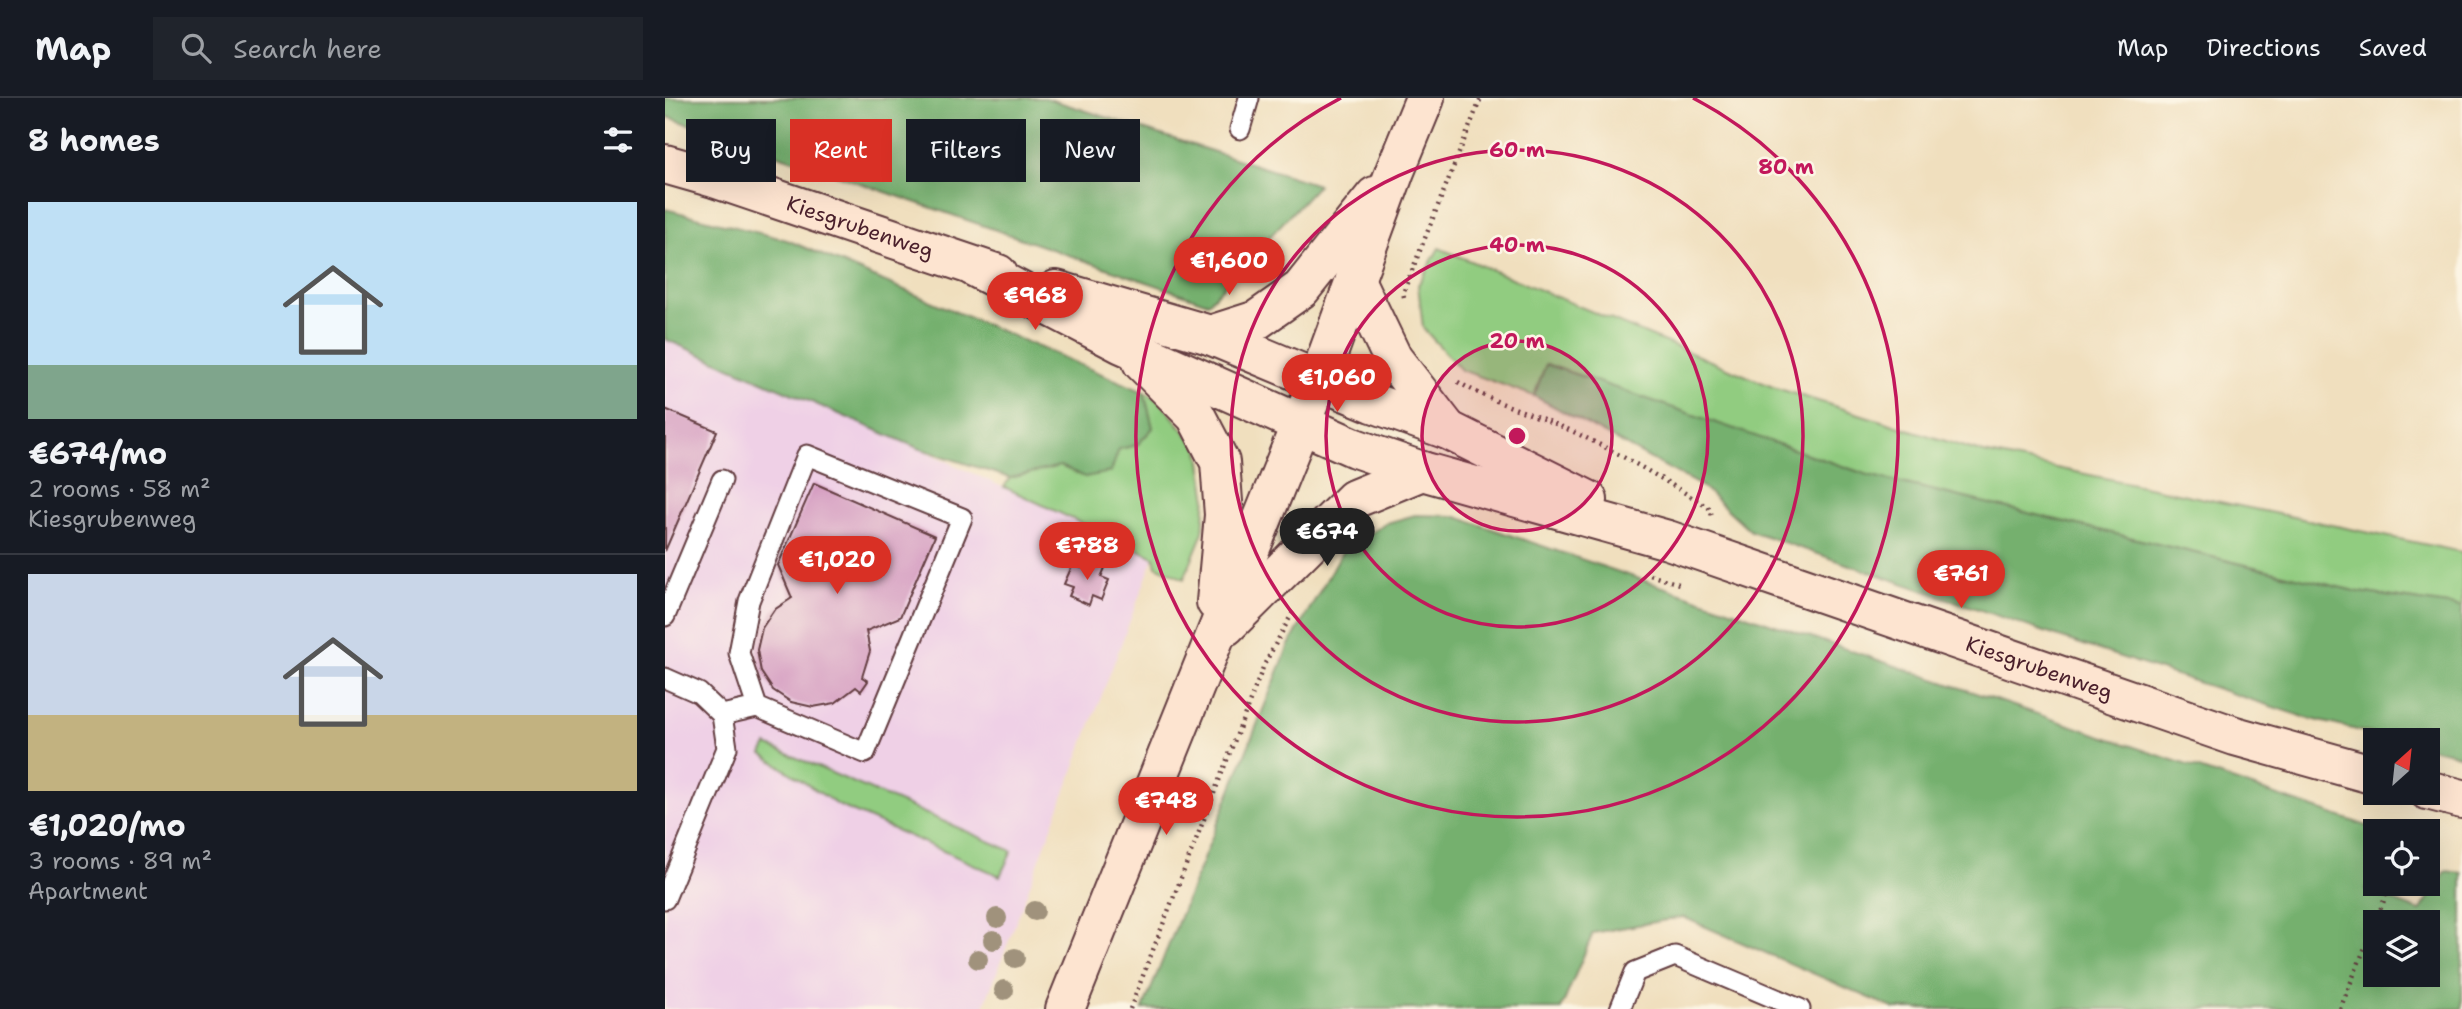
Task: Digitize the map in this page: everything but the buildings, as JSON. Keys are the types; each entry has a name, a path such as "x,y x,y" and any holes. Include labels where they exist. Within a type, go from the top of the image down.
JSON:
{"main road":[{"path":"1065,1009 1318,381 1395,171 1425,98"},
{"name":"Kiesgrubenweg","path":"665,164 975,267 1210,335 1318,381 1448,430 1668,540"},
{"path":"1210,335 1257,320 1301,289 1395,171"},
{"name":"Kiesgrubenweg","path":"975,267 1122,344 1355,448 1422,471 1668,540 2235,736 2363,772"},
{"path":"1355,280 1393,359 1448,430"},
{"path":"1122,344 1196,416 1220,462 1224,515 1214,640"},
{"path":"1214,640 1354,499 1422,471"},
{"path":"2440,793 2462,799"}],"lane":[{"path":"1240,129 1249,98"},
{"path":"722,715 757,707 865,753 962,519 807,455 749,601 739,653 757,707"},
{"path":"665,614 722,480"},
{"path":"665,678 699,693 722,715 727,748 665,899"},
{"path":"1619,1009 1635,972 1675,956 1800,1009"}],"path":[{"path":"1450,378 1473,391 1558,425 1646,467 1709,508 1729,562"},
{"path":"2340,1009 2363,952"}],"shaded area":[{"path":"665,339 918,448 1154,557 983,1009 665,1009"}],"green space":[{"path":"665,98 1046,98 1112,119 1040,119 1040,182 1140,182 1140,128 1318,185 1208,303 857,182 892,182 892,119 790,119 790,159 776,154 776,119 686,119 686,123 665,116"},
{"path":"665,209 787,240 1144,392 1153,428 1137,445 1119,449 1111,472 1085,477 1060,466 1010,478 918,448 665,339"},
{"path":"1439,248 1773,387 1984,453 2462,552 2462,607 2359,592 1868,475 1547,365 1534,396 1461,370 1423,328 1418,285"},
{"path":"1546,364 1868,475 2359,592 2462,607 2462,756 2440,750 2440,728 2363,728 2363,732 2307,718 2059,637 1751,531 1703,487 1534,396"},
{"path":"1144,392 1159,400 1199,449 1206,494 1203,532 1184,579 1156,566 1154,557 1004,487 1010,478 1060,465 1085,477 1119,449 1137,445 1153,428"},
{"path":"1415,515 1454,516 2363,825 2363,896 2381,896 2417,910 2363,910 2363,987 2440,987 2440,910 2421,910 2430,896 2440,896 2440,880 2446,871 2462,873 2462,1009 1895,1009 1683,917 1593,933 1561,1009 1143,1009 1289,645 1344,549 1387,523"},
{"path":"767,745 1012,851 1000,876 838,805 762,754"}]}
